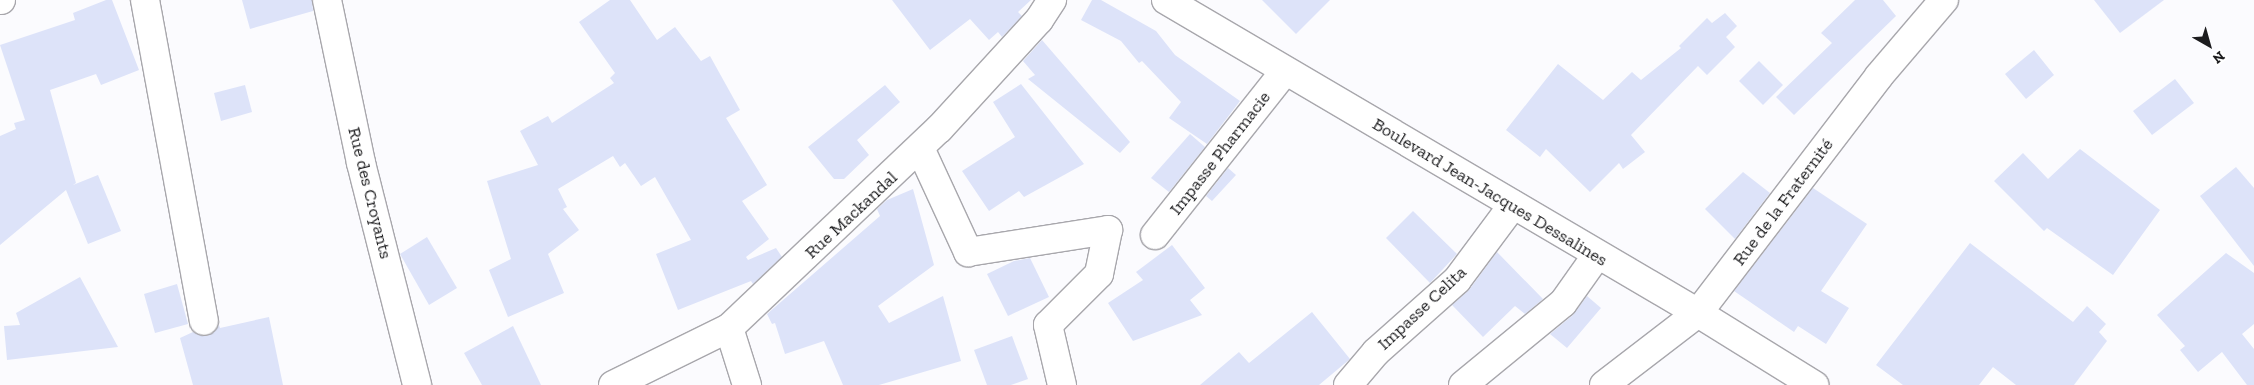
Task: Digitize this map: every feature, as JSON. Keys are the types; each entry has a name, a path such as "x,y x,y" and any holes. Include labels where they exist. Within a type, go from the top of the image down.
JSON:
{"street":[{"path":"145,0 204,321"},
{"name":"Rue des Croyants","path":"327,0 361,163 417,385"},
{"name":"Rue Mackandal","path":"613,385 729,328 920,148 1038,20 1052,0"},
{"name":"Boulevard Jean-Jacques Dessalines","path":"1166,0 1698,313 1814,385"},
{"name":"Rue de la Fraternité","path":"1604,385 1698,313 1879,76 1944,0"},
{"name":"Impasse Pharmacie","path":"1155,234 1285,71"},
{"path":"920,148 968,252 1108,230 1099,274 1048,325 1062,385"},
{"name":"Impasse Celita","path":"1348,385 1376,352 1457,280 1513,205"},
{"path":"1463,385 1563,303 1597,255"},
{"path":"729,328 747,385"}],"building":[{"path":"106,0 112,0 139,70 101,85 96,74 50,90 76,183 73,185 98,175 121,231 88,244 66,190 0,245 0,136 16,129 14,123 25,120 0,45 75,20 73,13"},
{"path":"242,0 312,0 313,11 250,29"},
{"path":"610,0 630,0 657,40 675,27 701,61 710,56 740,110 726,118 767,185 742,201 769,239 746,257 748,260 776,248 782,257 753,284 751,281 678,310 656,254 691,240 655,177 641,186 625,163 620,167 613,156 558,189 567,207 563,209 579,230 548,254 564,293 508,317 489,270 511,259 487,181 538,165 520,131 548,116 552,123 614,83 610,78 615,73 579,22"},
{"path":"892,0 1031,0 1018,12 1022,16 1002,37 998,32 989,40 970,19 930,50"},
{"path":"1092,0 1101,0 1156,31 1175,55 1240,101 1207,144 1169,118 1181,102 1142,61 1139,63 1121,41 1081,20"},
{"path":"1262,0 1330,0 1296,34"},
{"path":"1855,0 1883,0 1896,16 1794,115 1776,97 1832,43 1821,33"},
{"path":"2094,0 2164,0 2120,33"},
{"path":"1725,13 1737,26 1726,37 1735,47 1707,75 1698,66 1631,135 1645,152 1623,169 1619,163 1590,192 1546,149 1540,157 1506,130 1558,64 1603,100 1632,72 1641,80 1681,48 1679,46 1707,18 1712,23"},
{"path":"1042,40 1130,142 1120,153 1028,79 1035,75 1023,61"},
{"path":"2034,50 2054,75 2026,99 2005,74"},
{"path":"1759,61 1783,85 1763,105 1739,81"},
{"path":"2175,79 2194,103 2152,135 2133,111"},
{"path":"1021,84 1084,164 1024,197 1019,191 989,211 962,171 1015,137 993,102"},
{"path":"245,85 252,112 221,121 214,93"},
{"path":"885,85 900,102 857,140 869,155 844,179 834,179 808,147"},
{"path":"1190,134 1205,147 1169,192 1151,178"},
{"path":"2080,149 2160,210 2113,275 2047,228 2044,231 1994,181 2023,153 2048,179"},
{"path":"2236,167 2254,188 2254,266 2200,196"},
{"path":"1228,168 1236,175 1212,201 1206,196"},
{"path":"1743,172 1770,193 1735,239 1705,209"},
{"path":"1813,188 1867,224 1821,291 1849,308 1826,344 1798,326 1794,332 1734,291"},
{"path":"913,189 934,265 878,306 889,323 943,296 961,361 879,385 843,385 824,341 785,354 775,323 772,324 767,314 880,216 877,209 887,200"},
{"path":"1413,211 1457,254 1430,283 1386,238"},
{"path":"427,237 457,288 429,305 400,254"},
{"path":"1970,243 2073,322 2087,306 2106,324 2099,332 2107,341 2074,385 2016,385 1993,367 1979,385 1903,385 1876,365"},
{"path":"1172,245 1205,288 1190,300 1202,315 1133,341 1108,303 1143,280 1136,272"},
{"path":"1497,252 1543,299 1525,314 1515,306 1483,337 1452,305 1469,290"},
{"path":"2226,253 2254,273 2254,324 2242,334 2254,349 2254,385 2247,385 2222,352 2198,372 2180,350 2185,346 2157,315"},
{"path":"1030,258 1049,297 1008,316 987,274 1014,261"},
{"path":"80,277 118,347 7,360 4,326 20,325 16,313"},
{"path":"177,284 188,324 155,333 144,294"},
{"path":"1587,296 1601,308 1567,348 1550,334 1573,315"},
{"path":"1312,312 1350,359 1319,385 1200,385 1239,352 1249,363"},
{"path":"269,317 283,385 193,385 180,338 193,332 207,336 219,325 220,328"},
{"path":"513,326 541,385 482,385 464,353"},
{"path":"1012,336 1028,379 1011,385 987,385 974,350"}]}
